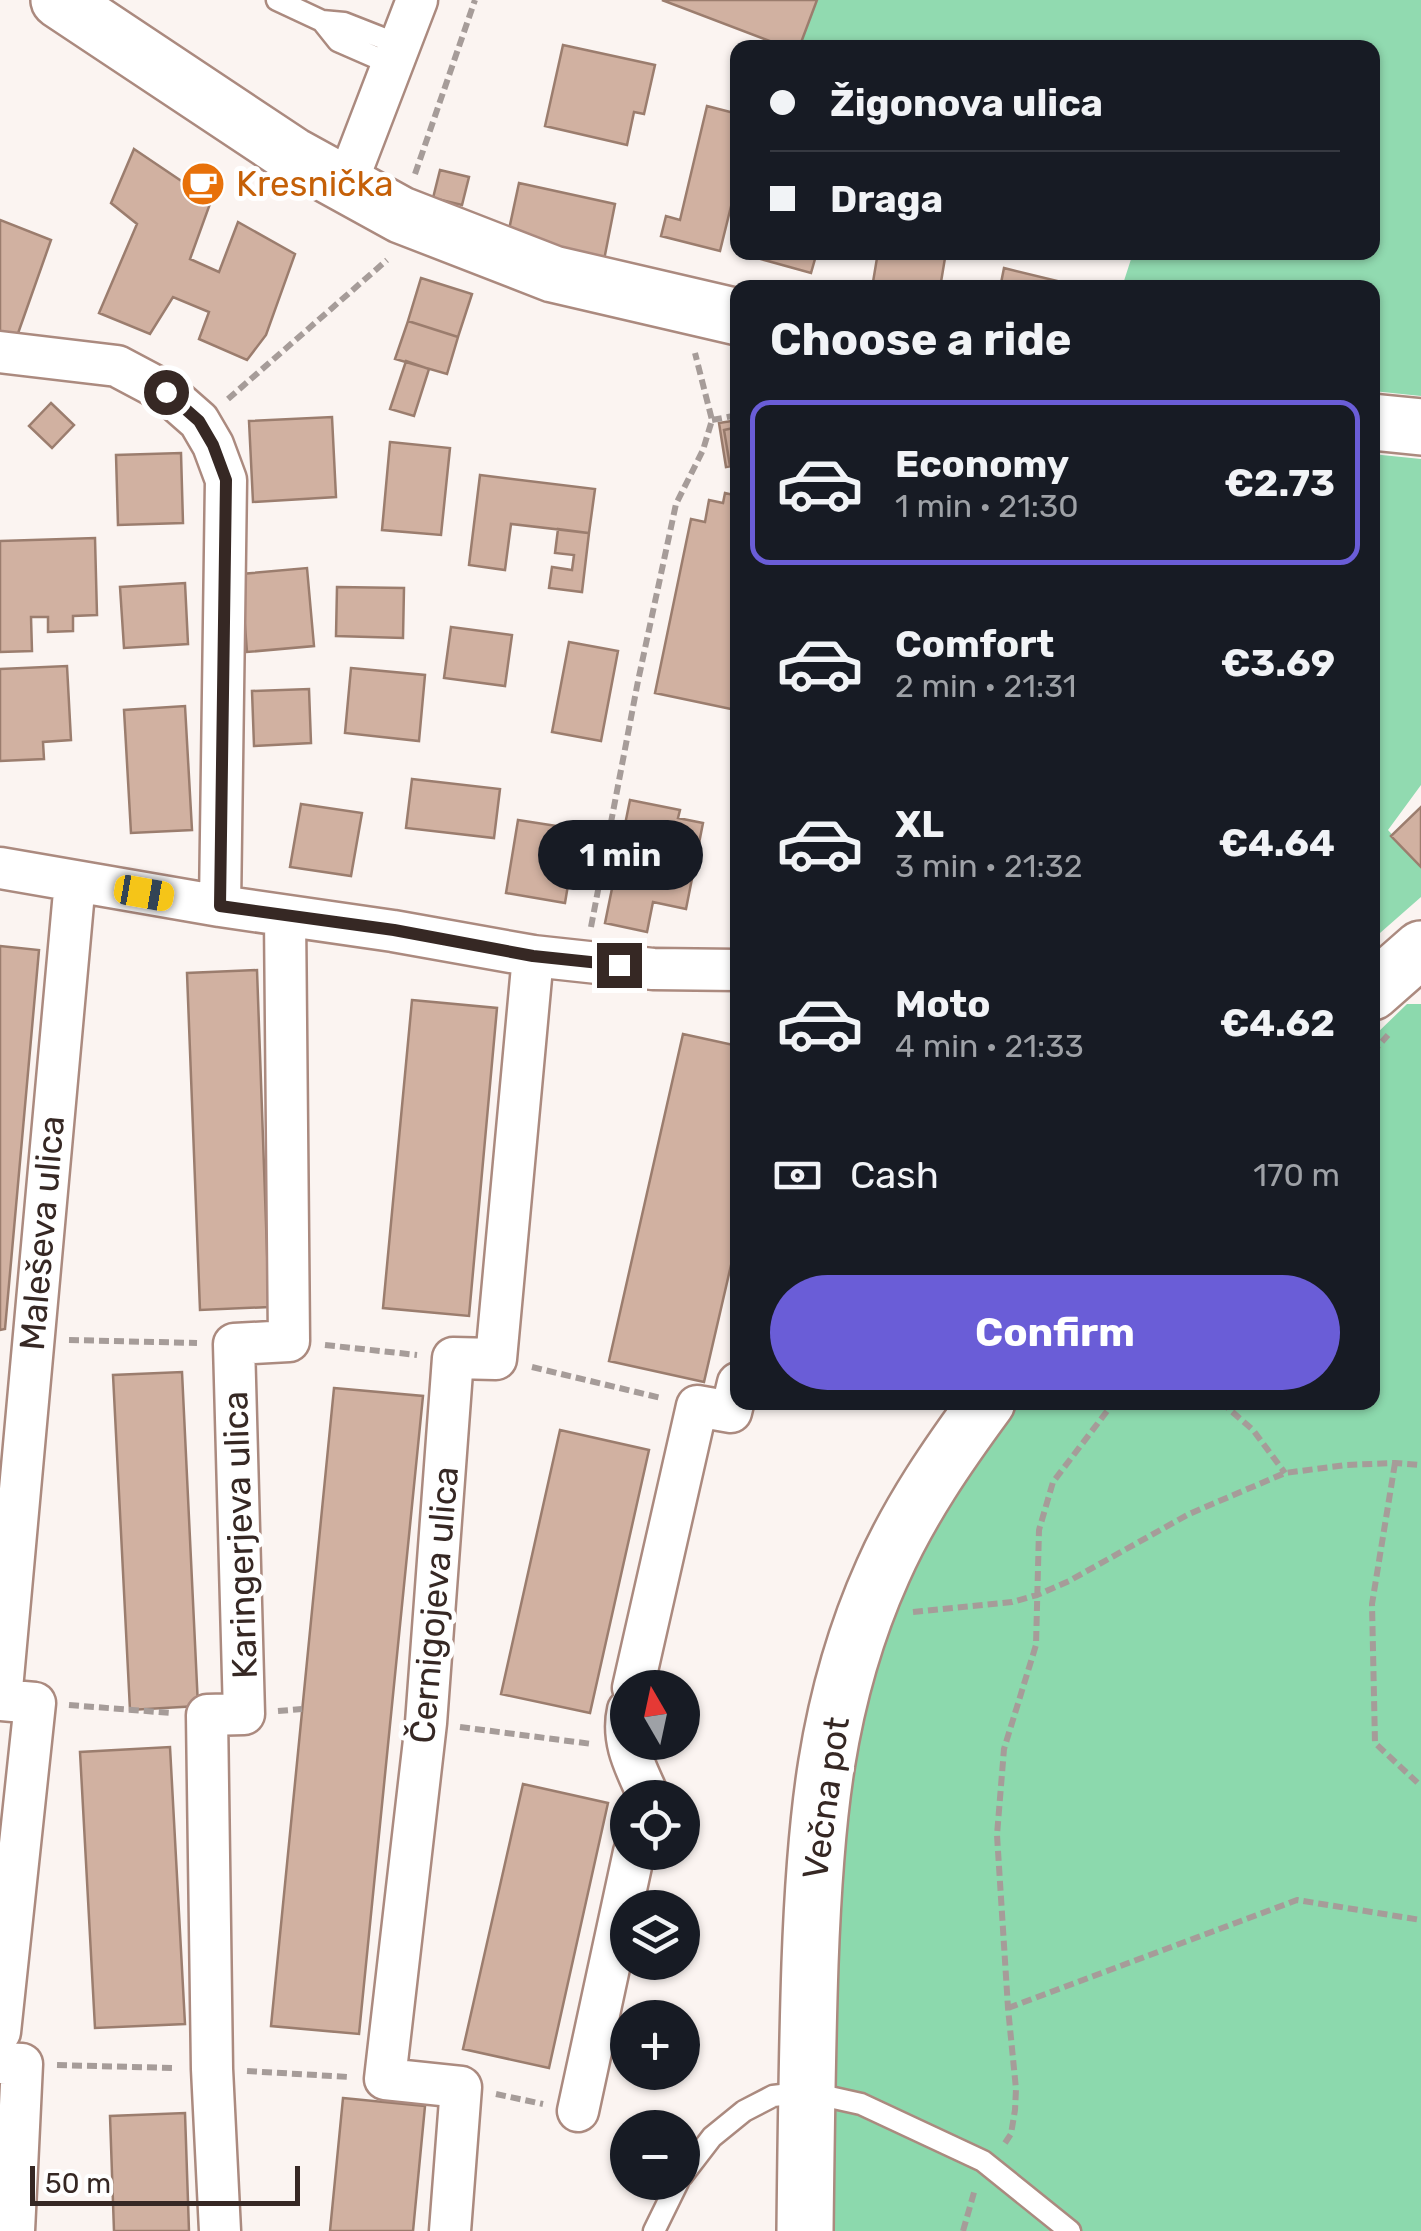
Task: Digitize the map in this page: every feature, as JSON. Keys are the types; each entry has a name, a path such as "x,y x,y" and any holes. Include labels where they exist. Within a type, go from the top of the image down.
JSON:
{"main road":[{"path":"59,0 292,155 421,223 553,274 715,312"},
{"path":"1380,423 1421,427"},
{"name":"Večna pot","path":"805,2231 813,1875 826,1755 864,1616 889,1558 925,1492 981,1410"}],"street":[{"path":"346,185 417,0"},
{"path":"0,352 117,366 166,392 199,421 213,445 226,480 220,906"},
{"path":"0,868 220,906 394,930 533,956 653,969 730,970"},
{"name":"Maleševa ulica","path":"34,1703 1,1700 75,881"},
{"path":"285,916 288,1342"},
{"path":"453,1358 496,1359 533,956"},
{"name":"Karingerjeva ulica","path":"220,2231 212,2068 207,1715 244,1714 234,1344 288,1342"},
{"name":"Černigojeva ulica","path":"386,2079 426,1723 453,1358"},
{"path":"637,1670 697,1406 732,1410"},
{"path":"14,2231 7,2053 34,1703"},
{"path":"578,2111 630,1870"},
{"path":"386,2079 461,2088 450,2231"}],"lane":[{"path":"277,0 322,22 344,23 397,55"},
{"path":"700,2153 712,2137 744,2111 773,2096 807,2092 861,2104 983,2162 1070,2231"},
{"path":"654,2231 669,2200"}],"path":[{"path":"199,421 385,259 415,262 475,0"},
{"path":"585,962 676,504 703,450 712,420 691,327 715,312"},
{"path":"712,420 730,417"},
{"path":"32,1340 234,1344"},
{"path":"288,1342 453,1358"},
{"path":"496,1359 697,1406"},
{"path":"963,2231 983,2162 1011,2134 1016,2110 997,1835 1004,1749 1036,1645 1040,1530 1053,1482 1108,1410"},
{"path":"1231,1410 1253,1430 1285,1473"},
{"path":"864,1616 1012,1602 1037,1595 1190,1514 1285,1473 1395,1462 1421,1465"},
{"path":"1395,1462 1372,1604 1374,1743 1421,1786"},
{"path":"34,1703 207,1715"},
{"path":"426,1723 610,1729"},
{"path":"1008,2008 1297,1900 1421,1920"},
{"path":"7,2053 179,2068"},
{"path":"240,2070 386,2079"},
{"path":"461,2088 578,2111"}],"green space":[{"path":"817,0 1421,0 1421,396 1380,392 1380,280 1124,280 1131,260 1380,260 1380,40 802,40"},
{"path":"1380,455 1421,459 1421,785 1388,830 1421,867 1421,897 1380,933"},
{"path":"1407,1004 1421,1004 1421,2231 819,2231 831,1883 875,1638 973,1458 1011,1410 1380,1410 1380,1030"}],"building":[{"path":"662,0 817,0 802,40 767,40"},
{"path":"563,45 655,65 644,114 634,112 627,145 545,126"},
{"path":"707,106 730,112 730,210 720,251 661,236 666,216 680,220"},
{"path":"134,149 211,201 190,259 219,272 238,222 295,254 266,335 247,360 199,339 209,312 173,297 150,334 99,313 137,224 111,203"},
{"path":"440,170 469,177 462,205 433,198"},
{"path":"519,183 615,204 604,260 507,239"},
{"path":"0,220 51,240 16,339 0,336"},
{"path":"764,260 815,260 811,273"},
{"path":"877,260 945,260 941,280 873,280"},
{"path":"1004,268 1053,280 1002,280"},
{"path":"421,278 472,294 458,337 408,321"},
{"path":"408,321 458,337 447,374 395,359"},
{"path":"406,361 429,369 414,416 390,409"},
{"path":"51,403 74,425 52,448 29,426"},
{"path":"332,417 336,497 253,502 249,421"},
{"path":"730,421 730,466 726,467 719,423"},
{"path":"730,429 730,466 724,430"},
{"path":"390,442 450,448 441,535 382,530"},
{"path":"181,453 183,523 118,525 116,455"},
{"path":"480,475 595,489 589,533 511,524 505,570 469,565"},
{"path":"725,493 730,494 730,709 655,693 691,519 705,522 709,500 723,503"},
{"path":"558,529 589,533 582,592 549,588 552,567 572,570 574,555 555,553"},
{"path":"95,538 97,615 73,616 73,631 48,632 48,617 31,617 32,651 0,652 0,541"},
{"path":"307,568 314,646 247,652 241,574"},
{"path":"185,583 188,644 124,648 120,587"},
{"path":"337,587 404,588 403,638 336,636"},
{"path":"451,627 512,635 505,686 444,678"},
{"path":"569,642 618,651 601,741 552,732"},
{"path":"67,666 71,740 43,742 44,759 0,761 0,669"},
{"path":"351,668 425,675 419,741 345,733"},
{"path":"309,689 311,743 254,746 252,691"},
{"path":"185,706 192,830 131,833 124,710"},
{"path":"412,779 500,789 494,838 406,828"},
{"path":"630,800 680,810 678,818 703,823 686,909 653,902 647,932 605,923"},
{"path":"301,804 362,813 351,876 290,867"},
{"path":"1421,807 1421,867 1391,836"},
{"path":"518,820 589,831 580,887 568,885 565,903 506,893"},
{"path":"0,946 39,950 5,1329 0,1330"},
{"path":"257,970 269,1307 200,1310 187,973"},
{"path":"412,1000 497,1008 469,1316 383,1308"},
{"path":"683,1034 730,1044 730,1270 704,1382 609,1361"},
{"path":"182,1372 198,1706 130,1710 113,1375"},
{"path":"334,1388 423,1396 359,2034 271,2026"},
{"path":"560,1430 649,1450 590,1713 501,1694"},
{"path":"170,1747 185,2024 95,2028 80,1752"},
{"path":"523,1784 608,1803 549,2068 463,2049"},
{"path":"343,2098 425,2106 413,2231 330,2231"},
{"path":"185,2113 189,2231 114,2231 110,2116"}],"place":[{"name":"Kresnička","path":"203,184"}],"route":[{"path":"166,392 199,421 226,480 220,906 394,930 533,956 619,965"}]}
